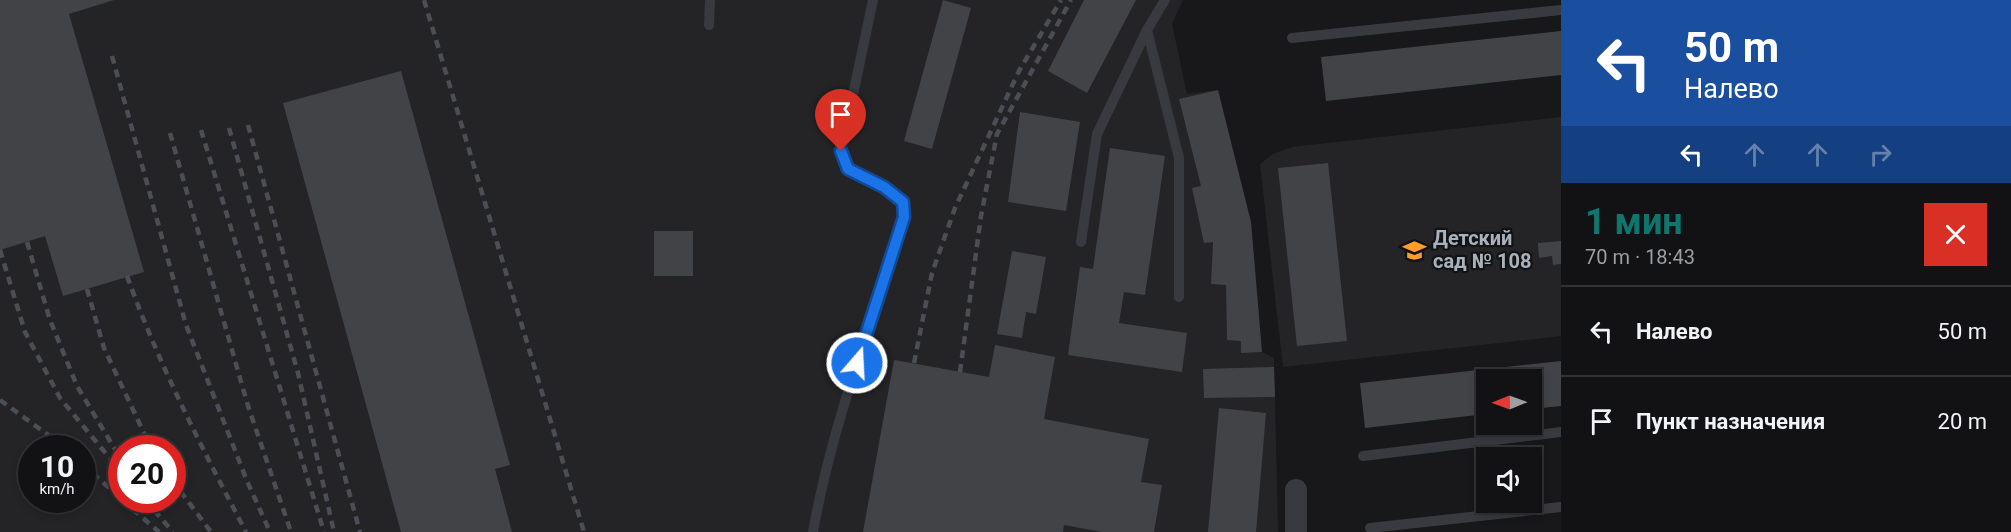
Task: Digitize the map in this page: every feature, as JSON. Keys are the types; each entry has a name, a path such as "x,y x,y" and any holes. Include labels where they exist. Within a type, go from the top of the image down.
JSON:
{"street":[{"path":"1296,490 1296,532"}],"lane":[{"path":"709,25 711,0"},
{"path":"813,532 822,480 844,402 904,217 903,202 884,187 848,169 841,151 873,0"},
{"path":"1081,242 1097,134 1165,0"},
{"path":"1292,38 1561,10"},
{"path":"1148,30 1179,158 1179,297"},
{"path":"1363,456 1561,432"},
{"path":"1370,528 1561,507"}],"shaded area":[{"path":"0,0 1183,0 1172,24 1187,94 1218,90 1251,222 1262,352 1274,358 1278,532 0,532"},
{"name":"Детский сад № 108","path":"1561,117 1561,336 1283,367 1260,164 1273,154 1292,147"}],"building":[{"path":"0,0 114,0 69,14 144,272 63,296 45,236 0,250"},
{"path":"943,0 971,8 932,149 904,141"},
{"path":"1084,0 1136,0 1087,93 1048,71"},
{"path":"1561,31 1561,75 1326,101 1321,57"},
{"path":"401,71 510,465 495,469 512,532 401,532 283,103"},
{"path":"1218,90 1251,222 1262,352 1241,353 1241,341 1227,340 1226,285 1211,284 1213,242 1204,243 1192,188 1201,186 1179,99"},
{"path":"1020,112 1080,122 1066,211 1008,202"},
{"path":"1110,148 1165,156 1145,295 1124,292 1119,323 1187,333 1182,372 1068,355 1080,267 1093,269"},
{"path":"1328,163 1347,341 1297,346 1278,168"},
{"path":"654,231 693,231 693,276 654,276"},
{"path":"1561,241 1561,264 1553,265 1552,256 1539,258 1538,243"},
{"path":"1012,251 1046,257 1036,314 1026,312 1022,338 997,334"},
{"path":"995,345 1055,357 1044,419 1149,439 1141,482 1162,485 1154,532 1102,532 1064,525 1063,532 863,532 894,360 989,377"},
{"path":"1561,361 1561,406 1542,408 1542,369 1488,369"},
{"path":"1274,367 1275,397 1204,398 1203,369"},
{"path":"1476,370 1476,415 1365,428 1360,383"},
{"path":"1219,408 1266,413 1256,532 1208,532"}],"railway":[{"path":"424,0 584,532"},
{"path":"914,363 932,273 955,208 1019,71 1061,0"},
{"path":"960,372 981,216 997,134 1071,0"},
{"path":"112,56 186,325 247,481 270,532"},
{"path":"248,125 360,532"},
{"path":"229,128 298,373 334,532"},
{"path":"201,130 324,532"},
{"path":"170,133 248,406 291,532"},
{"path":"27,242 50,320 77,386 108,438"},
{"path":"0,250 25,332 60,398 108,456"},
{"path":"127,276 167,374 246,532"},
{"path":"87,289 104,348 145,435"},
{"path":"0,400 48,435"},
{"path":"96,476 108,487"},
{"path":"186,499 211,532"},
{"path":"137,513 159,532"},
{"path":"156,513 173,532"}],"place":[{"name":"Детский сад № 108","path":"1415,250"}],"route":[{"path":"841,151 848,169 884,187 903,202 904,217 857,363"}]}
